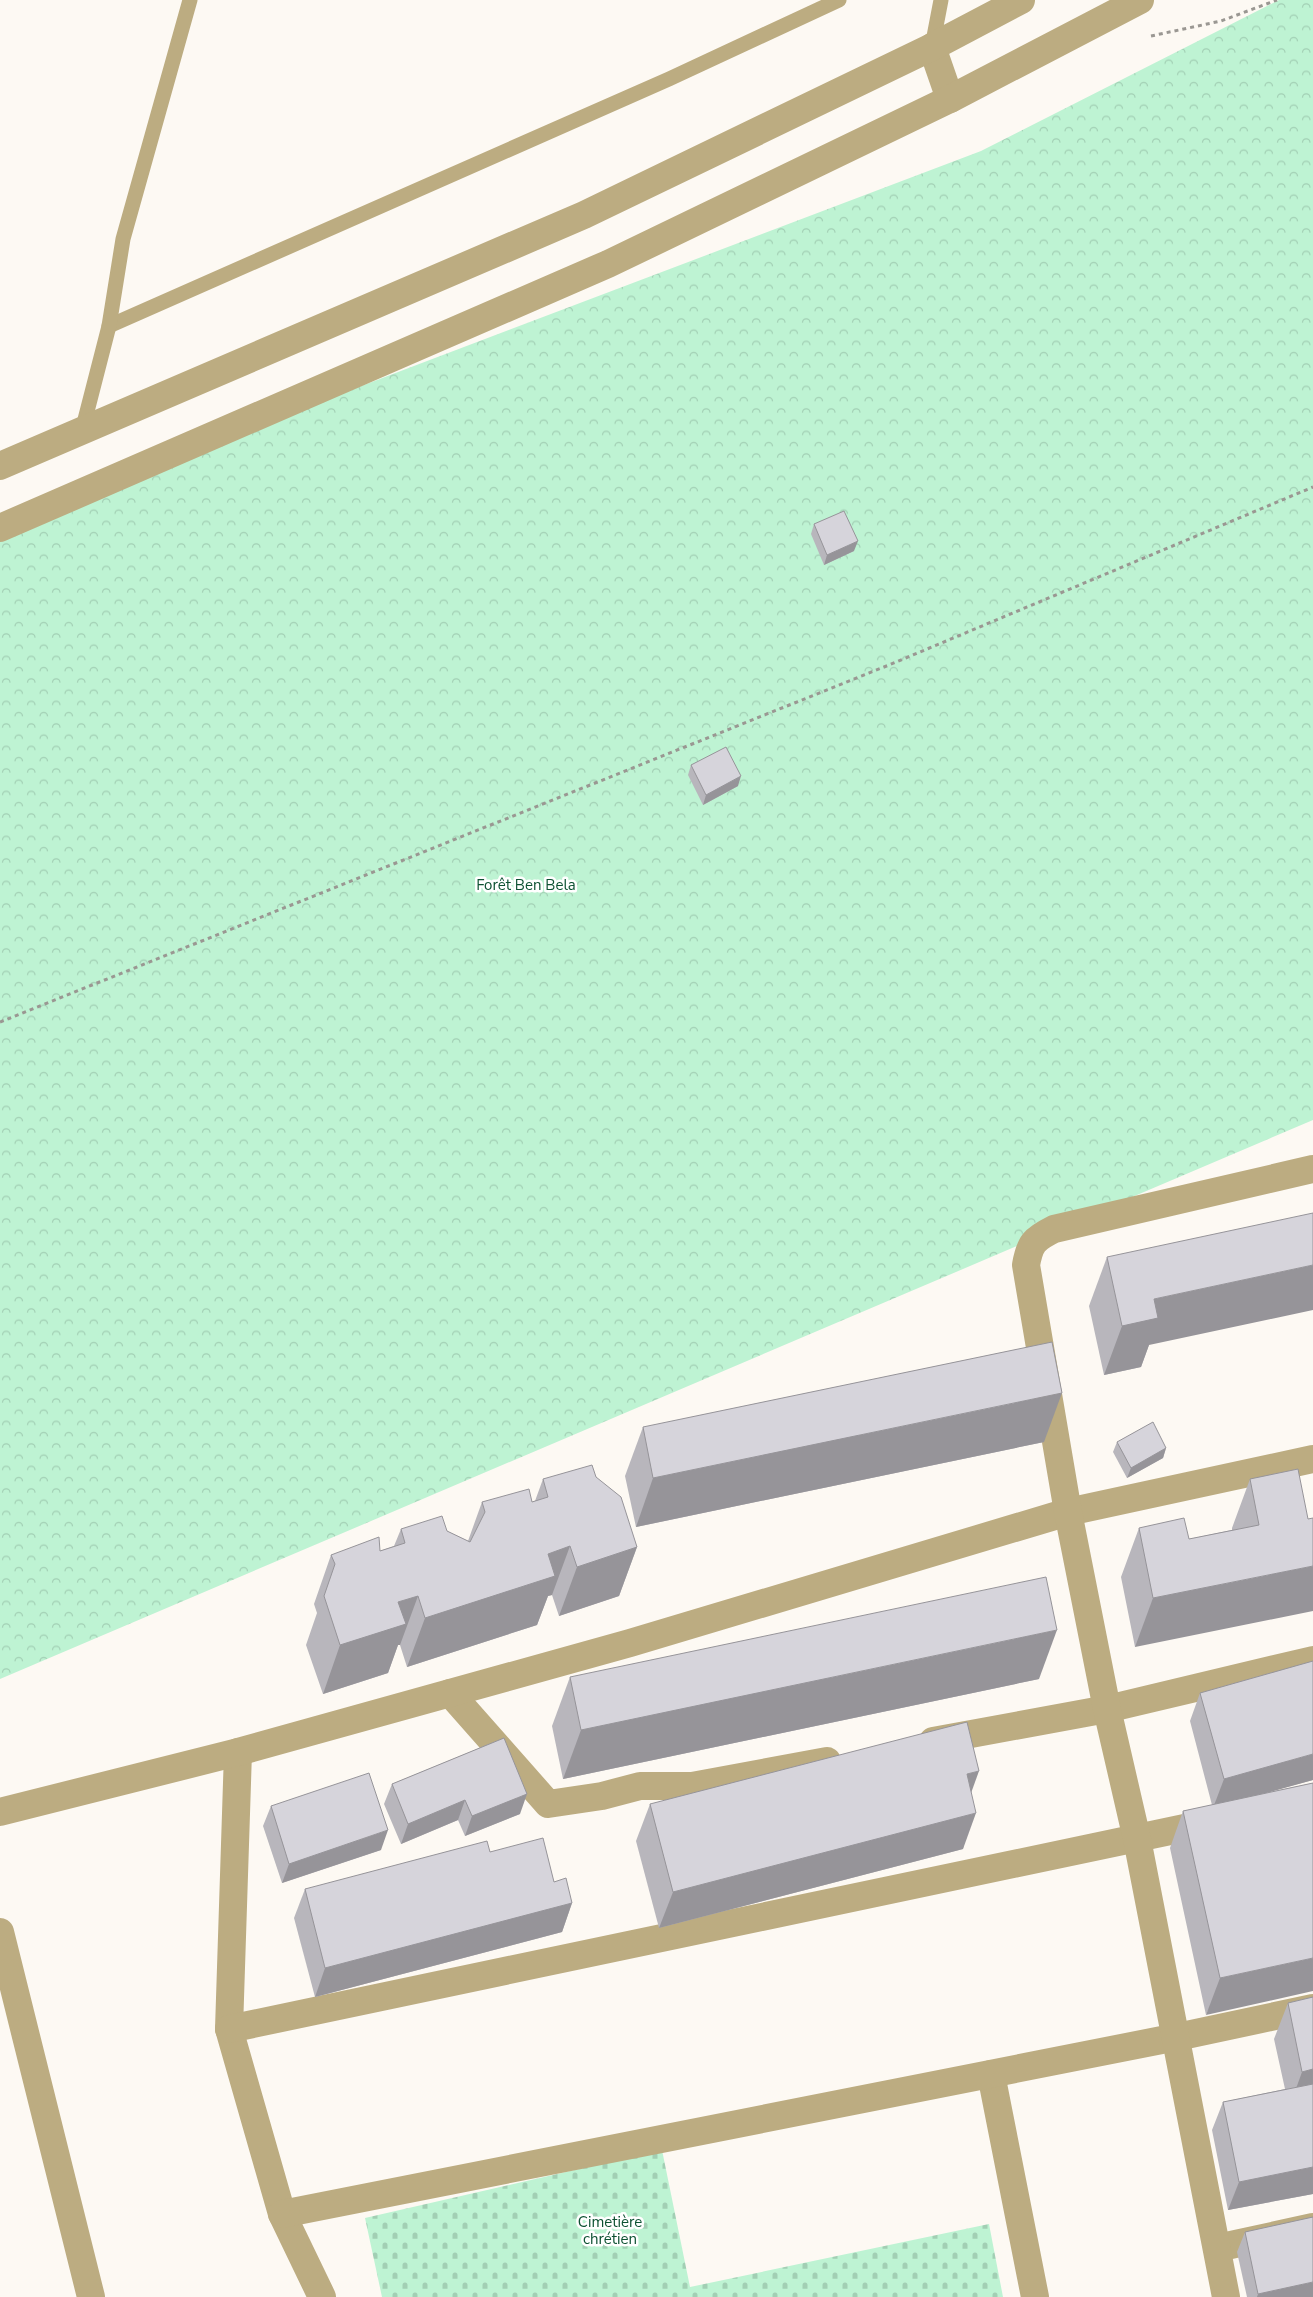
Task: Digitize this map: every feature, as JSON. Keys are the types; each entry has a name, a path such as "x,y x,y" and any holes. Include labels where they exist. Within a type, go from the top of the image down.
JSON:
{"street":[{"path":"0,466 584,215 932,47 1021,0"},
{"path":"0,528 608,264 950,99 1140,0"},
{"path":"932,47 950,99"},
{"path":"1226,2297 1177,2037 1137,1840 1107,1709 1068,1512 1026,1265 1029,1248 1038,1237 1054,1229 1313,1169"},
{"path":"0,1812 238,1752 630,1643 1068,1512 1313,1459"},
{"path":"904,1747 1107,1709 1313,1660"},
{"path":"450,1693 548,1804 602,1796 640,1786 692,1786 856,1756"},
{"path":"238,1752 229,2029 282,2214 322,2297"},
{"path":"229,2029 1137,1840 1239,1816"},
{"path":"0,1932 91,2297"},
{"path":"282,2214 1177,2037 1313,2008"},
{"path":"991,2074 1034,2297"},
{"path":"1216,2248 1313,2227"}],"lane":[{"path":"82,431 109,326 123,240 190,0"},
{"path":"109,326 669,79 840,0"},
{"path":"932,47 941,0"}],"path":[{"path":"1148,37 1221,21 1278,0"},
{"path":"0,1022 889,665 1313,487"}],"green space":[{"name":"Forêt Ben Bela","path":"1279,0 1313,0 1313,1120 0,1679 0,523 981,151"},
{"name":"Cimetière chrétien","path":"662,2150 690,2287 989,2224 1003,2297 382,2297 365,2218"}],"building":[{"path":"844,511 858,541 827,555 814,524"},
{"path":"726,747 741,776 706,795 691,765"},
{"path":"1313,1213 1313,1265 1154,1299 1158,1318 1122,1326 1107,1257"},
{"path":"1052,1342 1062,1393 653,1478 643,1427"},
{"path":"1153,1422 1166,1448 1131,1468 1117,1442"},
{"path":"592,1465 596,1477 621,1497 637,1547 577,1567 570,1546 548,1554 555,1576 425,1618 418,1596 398,1602 406,1624 340,1645 324,1596 335,1564 331,1555 379,1537 380,1551 405,1543 401,1529 442,1516 447,1531 470,1542 485,1512 482,1502 529,1489 532,1502 548,1497 543,1479"},
{"path":"1298,1469 1308,1519 1313,1518 1313,1566 1153,1598 1139,1528 1184,1518 1189,1539 1259,1525 1250,1479"},
{"path":"1046,1577 1057,1630 581,1730 570,1677"},
{"path":"1313,1661 1313,1754 1224,1779 1200,1693"},
{"path":"967,1722 979,1771 967,1774 976,1813 673,1892 650,1804"},
{"path":"504,1738 527,1794 472,1816 465,1800 408,1824 392,1784"},
{"path":"369,1773 388,1830 289,1864 271,1806"},
{"path":"1313,1783 1313,1958 1220,1978 1183,1811"},
{"path":"543,1838 554,1882 566,1878 572,1903 325,1968 305,1889 487,1841 490,1852"},
{"path":"1313,1997 1313,2069 1302,2072 1288,2003"},
{"path":"1313,2084 1313,2167 1239,2182 1223,2102"},
{"path":"1313,2217 1313,2282 1258,2294 1245,2232"}]}
